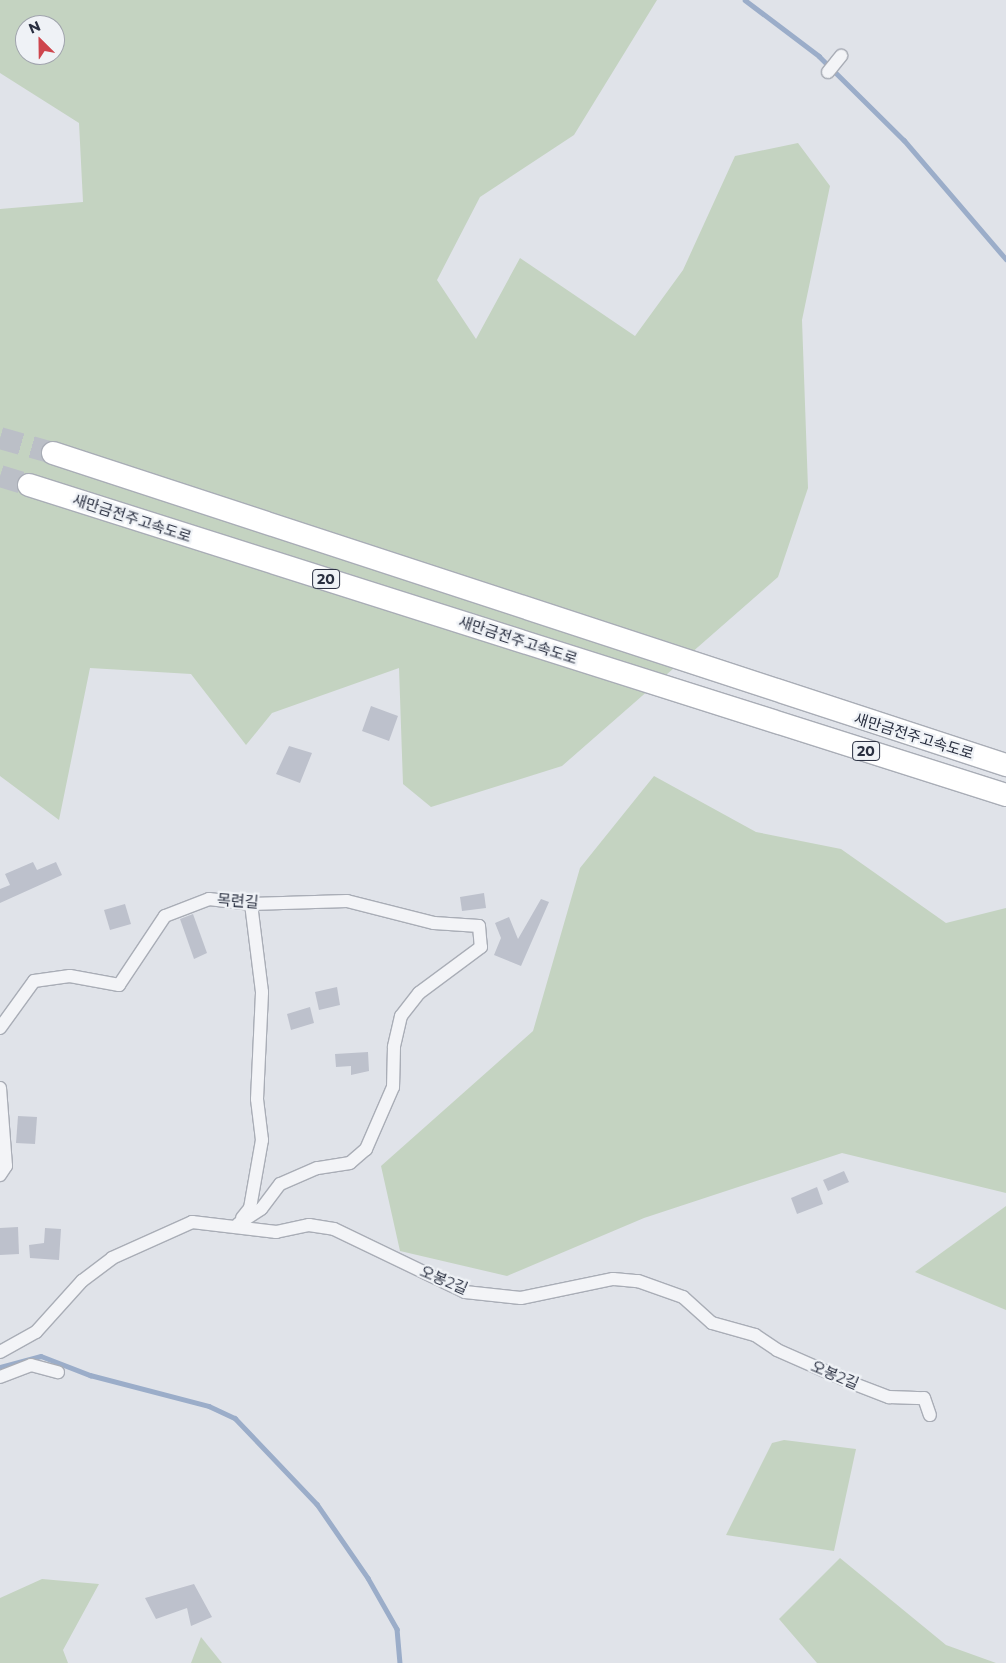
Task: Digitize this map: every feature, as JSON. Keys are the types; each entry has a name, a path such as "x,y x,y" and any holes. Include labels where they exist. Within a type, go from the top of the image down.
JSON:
{"highway":[{"name":"새만금전주고속도로","path":"53,453 743,682 1006,765"},
{"name":"새만금전주고속도로","path":"29,485 1006,795"}],"street":[{"name":"목련길","path":"0,1028 34,981 70,976 119,985 166,916 209,899 251,904 347,901 434,923 479,926 481,947 419,993 401,1016 394,1047 393,1087 366,1149 350,1163 317,1168 280,1184 261,1209 238,1224"},
{"path":"238,1224 250,1208 262,1140 257,1099 262,992 251,904"},
{"path":"0,1088 6,1166 0,1174"},
{"name":"오봉2길","path":"0,1352 36,1332 82,1280 112,1258 192,1222 238,1224 276,1232 309,1225 334,1229 465,1292 521,1298 613,1279 638,1280 683,1297 712,1323 755,1335 777,1350 852,1383 889,1397 924,1398 930,1415"},
{"path":"0,1377 31,1365 58,1372"}],"green space":[{"path":"0,0 657,0 574,135 480,197 437,280 476,339 520,258 635,336 683,270 735,156 798,143 830,186 802,320 808,488 778,577 562,766 431,807 403,784 399,668 272,713 246,745 191,674 90,668 59,820 0,776 0,209 83,202 79,123 0,73"},
{"path":"654,776 756,832 841,849 946,923 1006,908 1006,1193 842,1153 644,1218 507,1276 400,1251 381,1166 533,1031 580,868"},
{"path":"1006,1206 1006,1310 915,1272"},
{"path":"784,1440 856,1449 834,1551 726,1535 772,1443"},
{"path":"840,1558 946,1645 996,1663 817,1663 779,1619"},
{"path":"42,1579 99,1584 63,1650 68,1663 0,1663 0,1598"},
{"path":"201,1637 222,1663 191,1663"}],"building":[{"path":"371,706 398,716 389,741 362,731"},
{"path":"289,746 312,753 300,783 276,774"},
{"path":"33,862 37,870 56,862 62,875 0,903 0,889 10,885 5,874"},
{"path":"484,893 486,908 462,911 460,897"},
{"path":"541,899 549,902 521,966 494,955 501,938 495,923 509,917 518,939"},
{"path":"125,904 131,924 110,930 104,910"},
{"path":"193,914 207,953 194,959 180,919"},
{"path":"337,987 340,1005 319,1010 315,992"},
{"path":"310,1007 314,1023 291,1030 287,1014"},
{"path":"368,1052 369,1071 351,1075 351,1066 336,1067 335,1054"},
{"path":"18,1116 37,1117 35,1144 16,1143"},
{"path":"844,1171 849,1182 828,1191 823,1180"},
{"path":"817,1187 823,1204 797,1214 791,1198"},
{"path":"18,1227 19,1254 0,1255 0,1228"},
{"path":"45,1228 61,1229 59,1260 30,1258 29,1245 44,1243"},
{"path":"194,1584 212,1617 191,1626 187,1608 156,1619 145,1598"}],"waterway":[{"path":"745,0 819,56 904,140 1006,259"},
{"path":"0,1367 41,1356 90,1375 209,1406 235,1418 317,1504 368,1578 397,1629 400,1663"}],"tunnel":[{"path":"0,438 53,453"},
{"path":"0,476 29,485"}]}
